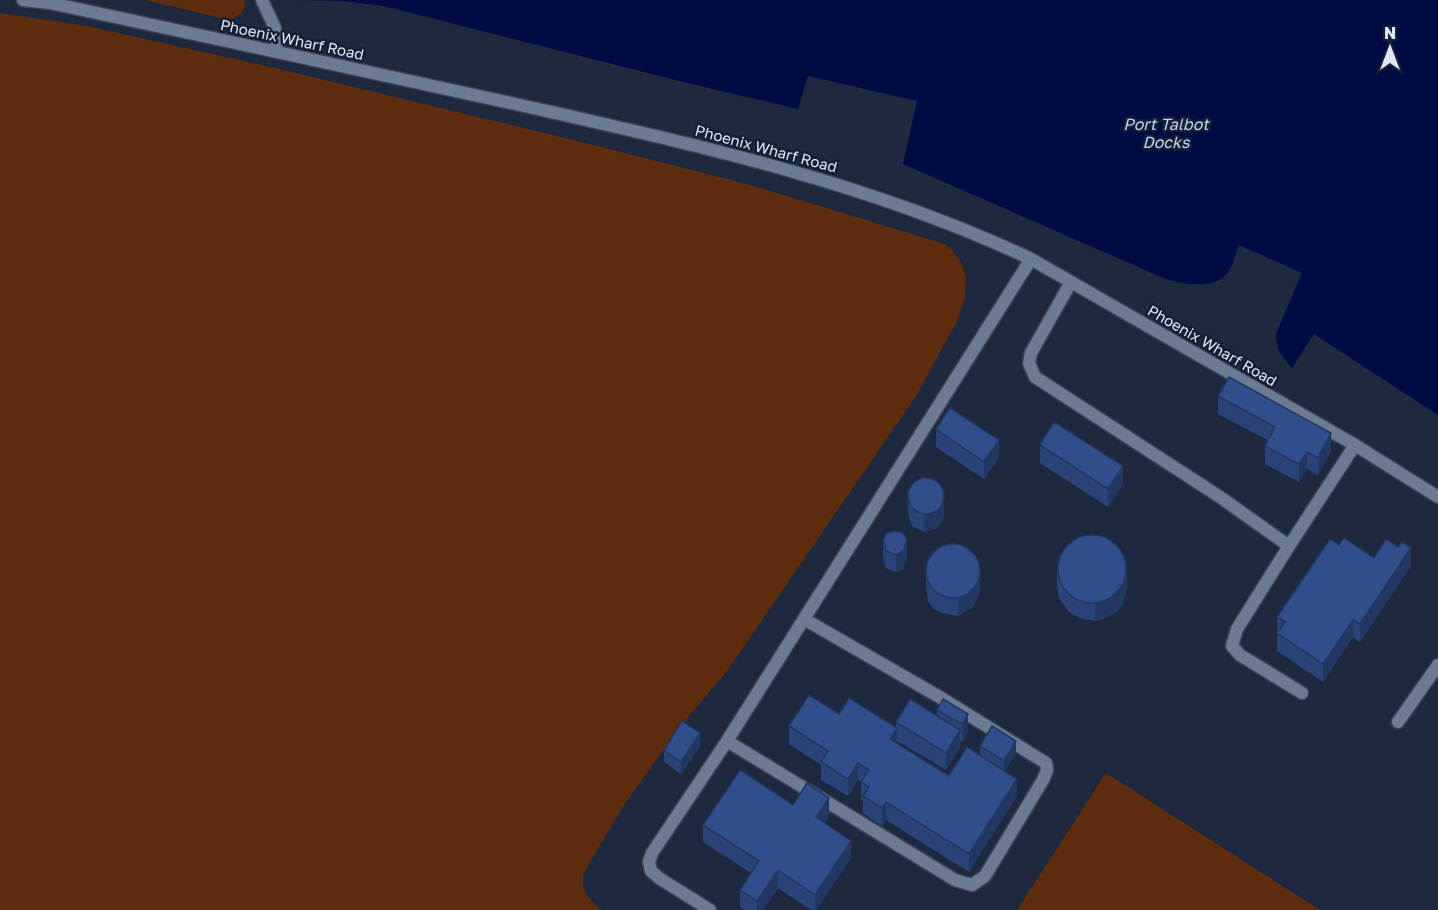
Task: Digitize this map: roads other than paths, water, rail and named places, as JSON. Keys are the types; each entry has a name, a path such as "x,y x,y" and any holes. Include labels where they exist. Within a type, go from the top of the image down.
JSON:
{"lane":[{"name":"Phoenix Wharf Road","path":"23,0 50,3 277,51 707,147 770,164 920,212 1031,259 1356,445 1438,497"},
{"path":"262,0 275,28 277,51"},
{"path":"710,910 651,871 649,862 652,853 727,741 1031,259"},
{"path":"1071,282 1031,353 1029,363 1035,376 1220,496 1290,546"},
{"path":"1302,693 1240,655 1232,646 1237,629 1356,445"},
{"path":"727,741 956,880 972,885 985,876 1043,780 1047,770 1046,763 943,699 804,619"},
{"path":"1398,722 1438,665"}],"water":[{"name":"Port Talbot Docks","path":"300,0 1438,0 1438,415 1314,334 1292,368 1280,353 1276,334 1302,273 1239,245 1231,266 1223,278 1200,284 1168,280 903,164 917,101 808,76 798,109 384,6 343,1"}]}
